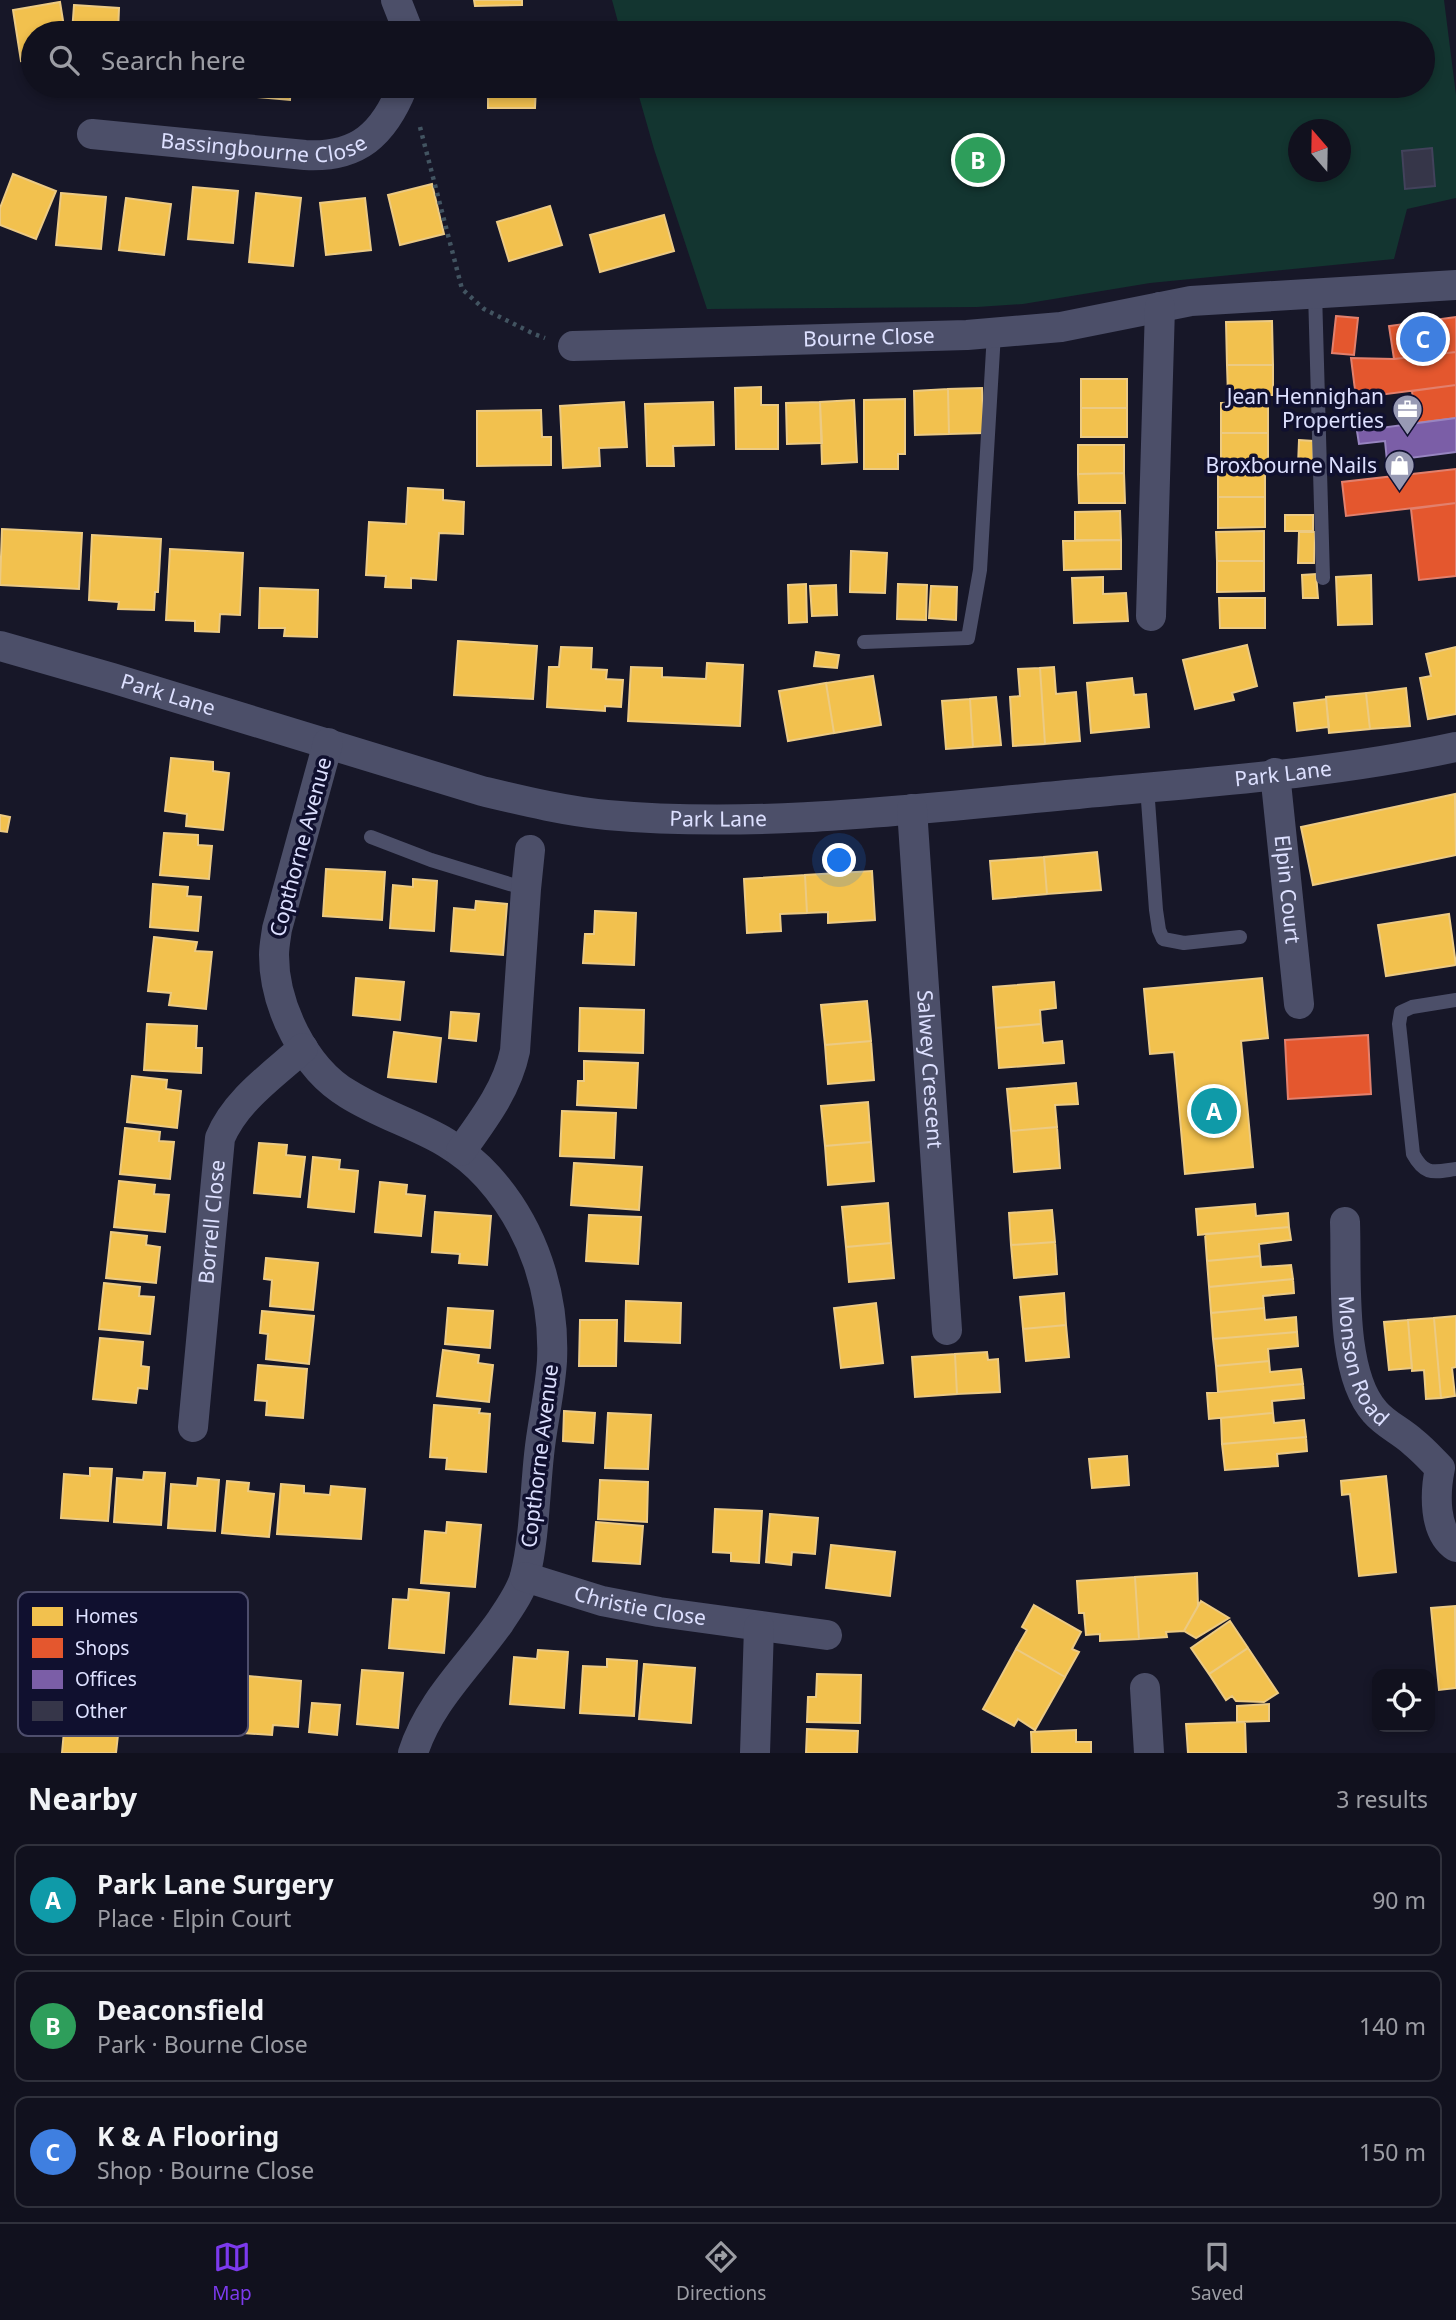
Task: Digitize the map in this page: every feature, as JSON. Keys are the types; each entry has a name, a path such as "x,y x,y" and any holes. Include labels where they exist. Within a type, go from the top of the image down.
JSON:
{"street":[{"path":"396,0 404,21"},
{"name":"Bassingbourne Close","path":"92,134 323,156 355,148 370,137 382,125 397,98"},
{"name":"Bourne Close","path":"573,346 994,333 1061,327 1191,301 1456,285"},
{"path":"1151,616 1160,307"},
{"name":"Park Lane","path":"0,646 112,677 482,791 605,815 723,820 820,817 1275,774 1353,765 1456,747"},
{"name":"Copthorne Avenue","path":"328,743 282,908 274,955 276,978 290,1024 321,1073 346,1093 437,1135 461,1151 488,1177 524,1232 538,1260 553,1328 552,1364 541,1431 525,1577 505,1615 432,1710 420,1729 413,1753"},
{"name":"Elpin Court","path":"1275,774 1299,1004"},
{"name":"Salwey Crescent","path":"912,809 947,1330"},
{"path":"461,1151 490,1111 511,1070 515,1051 530,850"},
{"name":"Borrell Close","path":"193,1427 220,1138 239,1105 303,1048"},
{"name":"Monson Road","path":"1345,1222 1349,1340 1354,1368 1374,1411 1448,1465 1436,1485 1441,1532 1448,1542 1456,1547"},
{"name":"Christie Close","path":"525,1577 602,1601 659,1612 827,1634"},
{"path":"755,1753 759,1627"},
{"path":"1145,1688 1149,1753"}],"lane":[{"path":"1315,292 1323,578"},
{"path":"864,642 968,638 980,570 994,333"},
{"path":"1147,787 1156,910 1163,939 1184,943 1240,937"},
{"path":"371,837 431,860 526,889"},
{"path":"1456,1000 1412,1007 1401,1012 1399,1024 1413,1154 1420,1167 1432,1172 1456,1169"}],"path":[{"path":"408,98 422,132 462,289 484,309 534,334 573,346"}],"green space":[{"path":"612,0 1444,0 1456,95 1456,198 1407,209 1394,259 1150,283 1023,304 977,307 707,309 639,98 1435,98 1435,21 618,21"}],"building: Homes":[{"path":"474,0 522,0 522,5 475,6"},
{"path":"60,2 63,21 21,21 21,61 13,10"},
{"path":"74,5 119,8 118,21 73,21"},
{"path":"488,98 535,98 535,108 488,108"},
{"path":"13,174 56,191 36,239 0,225 0,208"},
{"path":"432,184 444,234 400,245 388,195"},
{"path":"193,187 238,191 233,243 188,239"},
{"path":"61,193 106,197 101,249 56,245"},
{"path":"256,193 301,198 293,266 249,262"},
{"path":"126,198 171,204 164,255 119,250"},
{"path":"365,198 371,250 326,255 320,203"},
{"path":"550,206 562,245 509,261 497,222"},
{"path":"664,215 674,251 600,272 590,235"},
{"path":"1272,321 1273,365 1227,365 1226,322"},
{"path":"1227,365 1273,365 1273,395 1228,395"},
{"path":"1081,379 1127,379 1127,408 1081,408"},
{"path":"761,387 761,405 778,405 778,449 736,449 735,388"},
{"path":"982,388 984,433 949,434 948,389"},
{"path":"948,389 949,434 915,435 914,391"},
{"path":"905,399 905,454 898,454 898,469 864,469 864,400"},
{"path":"854,400 857,462 822,464 820,402"},
{"path":"624,402 627,447 599,448 600,466 563,468 560,406"},
{"path":"713,402 714,445 673,446 674,466 647,466 645,404"},
{"path":"820,402 822,443 787,444 786,403"},
{"path":"1268,402 1268,433 1221,433 1221,403"},
{"path":"1081,408 1127,408 1127,437 1081,437"},
{"path":"541,410 542,437 551,437 551,465 477,466 477,411"},
{"path":"1221,433 1268,433 1268,462 1221,463"},
{"path":"1299,440 1313,441 1313,466 1298,466"},
{"path":"1078,445 1124,445 1124,473 1078,474"},
{"path":"1218,467 1265,467 1265,497 1218,497"},
{"path":"1124,473 1125,503 1079,503 1078,474"},
{"path":"408,488 443,490 443,500 464,502 463,534 439,533 436,580 411,578 411,588 385,587 386,576 366,575 369,522 406,524"},
{"path":"1218,497 1265,497 1265,527 1218,528"},
{"path":"1120,511 1121,540 1075,540 1075,512"},
{"path":"1285,515 1313,515 1313,531 1285,531"},
{"path":"2,529 82,533 79,589 0,585"},
{"path":"1264,531 1264,561 1217,561 1216,532"},
{"path":"1299,532 1315,532 1314,563 1298,563"},
{"path":"92,535 161,539 158,592 155,592 154,610 118,609 119,602 89,600"},
{"path":"1121,540 1121,569 1064,570 1063,541"},
{"path":"170,549 243,553 240,615 220,614 219,632 195,631 195,621 166,620"},
{"path":"851,551 887,553 885,593 850,592"},
{"path":"1217,561 1264,561 1264,591 1217,592"},
{"path":"1316,574 1318,598 1303,598 1302,575"},
{"path":"1371,575 1372,624 1338,625 1336,577"},
{"path":"1103,577 1103,594 1126,593 1128,621 1074,623 1072,578"},
{"path":"806,584 807,622 789,623 788,585"},
{"path":"898,584 927,585 926,620 897,619"},
{"path":"836,585 837,615 812,616 810,586"},
{"path":"931,586 957,587 956,620 929,618"},
{"path":"260,588 318,590 317,637 284,636 285,628 259,628"},
{"path":"1219,598 1265,598 1265,628 1220,628"},
{"path":"458,641 537,646 533,699 454,695"},
{"path":"1247,645 1257,686 1232,693 1234,700 1195,709 1183,660"},
{"path":"561,647 592,648 591,669 607,670 606,679 623,680 621,707 605,706 605,711 547,707 549,667 559,667"},
{"path":"1456,647 1456,714 1428,719 1420,678 1431,676 1426,654"},
{"path":"816,652 839,655 837,668 814,666"},
{"path":"707,663 743,665 740,726 628,721 631,667 662,668 662,677 706,679"},
{"path":"1054,667 1056,694 1076,692 1080,741 1045,744 1040,668"},
{"path":"1040,668 1045,744 1013,746 1010,697 1020,696 1018,669"},
{"path":"873,676 881,725 834,733 826,683"},
{"path":"1132,678 1134,695 1146,694 1149,727 1091,733 1087,683"},
{"path":"826,683 834,733 788,741 779,691"},
{"path":"1406,688 1410,726 1370,729 1366,693"},
{"path":"1366,693 1370,729 1329,733 1326,697"},
{"path":"996,697 1001,745 973,747 970,699"},
{"path":"970,699 973,747 946,749 942,701"},
{"path":"1326,699 1329,727 1297,731 1294,703"},
{"path":"171,758 213,762 213,771 229,773 223,830 186,826 187,814 165,811"},
{"path":"1455,794 1456,855 1313,885 1301,827"},
{"path":"0,815 10,817 7,832 0,831"},
{"path":"164,833 198,835 198,845 212,846 209,879 160,875"},
{"path":"1097,852 1101,890 1047,894 1044,857"},
{"path":"1044,857 1047,894 993,899 990,861"},
{"path":"326,869 385,872 382,920 323,916"},
{"path":"872,871 875,920 828,923 828,912 807,913 805,875"},
{"path":"805,875 807,913 780,914 781,931 747,933 744,879"},
{"path":"413,879 437,881 434,931 390,928 393,885 413,887"},
{"path":"153,884 188,887 187,896 201,897 198,931 150,927"},
{"path":"476,901 507,904 503,955 451,951 454,908 475,910"},
{"path":"595,911 636,913 634,965 583,963 585,934 594,934"},
{"path":"1449,914 1456,965 1386,976 1378,925"},
{"path":"154,937 197,942 195,951 212,952 206,1009 169,1005 171,993 148,991"},
{"path":"356,978 404,982 400,1020 353,1015"},
{"path":"1262,978 1268,1038 1241,1041 1253,1167 1185,1174 1174,1052 1150,1054 1144,989"},
{"path":"1054,982 1056,1008 1040,1010 1041,1024 996,1028 993,987"},
{"path":"867,1001 871,1041 825,1045 821,1005"},
{"path":"580,1008 644,1010 643,1053 579,1051"},
{"path":"451,1012 479,1014 476,1041 449,1038"},
{"path":"147,1024 197,1026 196,1048 202,1048 201,1073 144,1070"},
{"path":"1041,1024 1043,1043 1062,1041 1064,1063 999,1068 996,1028"},
{"path":"394,1032 441,1038 436,1082 388,1077"},
{"path":"871,1041 874,1080 828,1084 825,1045"},
{"path":"584,1061 638,1063 636,1108 577,1105 578,1081 584,1081"},
{"path":"132,1076 167,1080 166,1089 181,1091 177,1128 127,1122"},
{"path":"1076,1083 1078,1104 1055,1105 1057,1127 1011,1131 1007,1089"},
{"path":"868,1102 871,1142 825,1146 821,1106"},
{"path":"562,1111 616,1113 614,1158 560,1156"},
{"path":"1057,1127 1060,1168 1014,1172 1011,1131"},
{"path":"125,1128 160,1132 159,1141 174,1142 170,1179 120,1174"},
{"path":"871,1142 874,1181 828,1185 825,1146"},
{"path":"259,1143 287,1145 286,1155 305,1157 300,1197 254,1193"},
{"path":"313,1157 340,1160 339,1169 358,1171 354,1212 308,1207"},
{"path":"574,1163 642,1167 639,1210 571,1205"},
{"path":"119,1181 155,1185 154,1194 169,1195 165,1232 114,1227"},
{"path":"380,1182 407,1185 406,1194 425,1196 421,1236 375,1232"},
{"path":"888,1203 891,1243 846,1247 842,1207"},
{"path":"1255,1204 1256,1216 1288,1213 1289,1227 1198,1235 1196,1209"},
{"path":"1052,1210 1055,1242 1011,1245 1009,1213"},
{"path":"435,1212 491,1216 487,1265 459,1263 460,1254 432,1252"},
{"path":"589,1215 641,1217 638,1264 586,1261"},
{"path":"1289,1227 1291,1240 1259,1244 1260,1256 1207,1261 1205,1234"},
{"path":"111,1232 147,1236 146,1245 160,1247 156,1283 106,1278"},
{"path":"1055,1242 1057,1274 1014,1278 1011,1245"},
{"path":"891,1243 894,1278 849,1282 846,1247"},
{"path":"1260,1256 1261,1267 1291,1265 1293,1279 1209,1287 1207,1261"},
{"path":"266,1258 318,1263 313,1310 270,1306 272,1280 264,1279"},
{"path":"1293,1279 1294,1293 1263,1296 1264,1308 1211,1313 1209,1287"},
{"path":"104,1283 140,1287 139,1296 154,1297 150,1334 99,1329"},
{"path":"1064,1293 1066,1325 1023,1329 1020,1297"},
{"path":"626,1301 681,1303 680,1343 625,1341"},
{"path":"876,1303 883,1363 841,1368 834,1308"},
{"path":"448,1308 493,1311 490,1348 445,1344"},
{"path":"1264,1308 1265,1320 1296,1317 1297,1332 1213,1339 1211,1313"},
{"path":"262,1311 314,1316 309,1364 266,1359 268,1334 260,1333"},
{"path":"1456,1316 1456,1367 1452,1368 1455,1396 1441,1398 1434,1318"},
{"path":"1434,1318 1441,1398 1426,1399 1424,1370 1412,1371 1408,1320"},
{"path":"580,1320 617,1320 616,1366 579,1366"},
{"path":"1408,1320 1412,1368 1389,1370 1384,1322"},
{"path":"1066,1325 1069,1357 1026,1361 1023,1329"},
{"path":"1297,1332 1298,1346 1268,1349 1269,1361 1216,1366 1213,1339"},
{"path":"100,1338 143,1342 141,1366 149,1367 147,1389 138,1388 136,1403 93,1399"},
{"path":"443,1350 479,1355 478,1363 493,1365 489,1402 437,1396"},
{"path":"987,1352 988,1360 998,1359 1000,1392 957,1394 955,1354"},
{"path":"955,1354 957,1394 915,1397 912,1357"},
{"path":"1269,1361 1270,1372 1301,1369 1303,1384 1218,1392 1216,1366"},
{"path":"258,1365 307,1369 303,1418 266,1415 267,1401 255,1400"},
{"path":"1303,1384 1304,1398 1272,1401 1273,1413 1209,1419 1207,1393"},
{"path":"434,1405 480,1409 479,1413 490,1414 486,1472 446,1469 447,1458 430,1457"},
{"path":"564,1411 595,1413 593,1443 563,1441"},
{"path":"608,1413 651,1415 648,1469 605,1468"},
{"path":"1273,1413 1274,1423 1304,1420 1306,1437 1222,1444 1221,1418"},
{"path":"1306,1437 1307,1451 1277,1454 1278,1466 1225,1470 1222,1444"},
{"path":"1127,1456 1129,1485 1092,1488 1089,1459"},
{"path":"90,1468 112,1469 108,1521 61,1518 64,1474 90,1476"},
{"path":"144,1472 165,1473 161,1525 114,1522 117,1478 143,1480"},
{"path":"1386,1476 1396,1572 1359,1576 1350,1494 1342,1495 1341,1481"},
{"path":"198,1478 219,1480 215,1531 168,1528 171,1484 197,1486"},
{"path":"600,1480 648,1482 647,1522 598,1519"},
{"path":"227,1481 249,1483 248,1491 274,1494 269,1537 222,1533"},
{"path":"281,1484 304,1486 304,1493 330,1495 331,1486 365,1489 361,1539 277,1534"},
{"path":"715,1509 762,1511 759,1563 731,1561 731,1553 713,1552"},
{"path":"770,1514 818,1518 815,1554 792,1552 791,1565 766,1562"},
{"path":"447,1522 481,1525 475,1587 421,1583 425,1531 446,1533"},
{"path":"596,1522 643,1526 640,1564 593,1561"},
{"path":"831,1545 895,1552 890,1596 826,1588"},
{"path":"1197,1573 1198,1606 1184,1631 1166,1632 1167,1637 1139,1639 1135,1577"},
{"path":"1135,1577 1139,1639 1100,1641 1100,1634 1086,1635 1084,1613 1079,1613 1077,1581"},
{"path":"409,1589 449,1593 444,1653 389,1648 393,1599 408,1600"},
{"path":"1201,1601 1229,1618 1196,1638 1184,1631"},
{"path":"1034,1605 1081,1632 1072,1649 1079,1652 1065,1677 1016,1649 1027,1630 1022,1627"},
{"path":"1455,1606 1456,1688 1439,1690 1431,1608"},
{"path":"1230,1621 1248,1648 1209,1674 1191,1648"},
{"path":"1248,1648 1278,1693 1264,1702 1236,1701 1232,1696 1226,1700 1209,1674"},
{"path":"1016,1649 1065,1677 1035,1730 1018,1719 1014,1726 983,1709"},
{"path":"538,1650 568,1652 564,1708 510,1704 514,1657 537,1659"},
{"path":"607,1659 637,1661 634,1716 580,1713 583,1666 607,1667"},
{"path":"644,1664 695,1668 691,1723 639,1719"},
{"path":"362,1670 403,1673 398,1728 357,1724"},
{"path":"817,1674 861,1675 860,1723 807,1722 808,1697 816,1697"},
{"path":"248,1676 301,1681 298,1727 273,1725 272,1735 248,1733"},
{"path":"312,1703 340,1705 337,1735 309,1732"},
{"path":"1269,1704 1269,1721 1237,1722 1237,1706"},
{"path":"1245,1722 1246,1753 1188,1753 1186,1724"},
{"path":"807,1729 858,1731 857,1753 806,1753"},
{"path":"1076,1730 1076,1742 1091,1742 1091,1753 1032,1753 1031,1732"},
{"path":"64,1736 118,1736 116,1753 62,1753"}],"building: Shops":[{"path":"1336,316 1358,318 1354,355 1332,353"},
{"path":"1456,317 1456,352 1394,359 1389,326"},
{"path":"1456,352 1456,385 1356,398 1351,358 1394,359"},
{"path":"1456,385 1456,418 1416,423 1412,391"},
{"name":"Broxbourne Nails","path":"1456,469 1456,503 1346,516 1342,482"},
{"path":"1456,503 1456,576 1419,580 1411,509"},
{"path":"1368,1035 1371,1094 1288,1099 1285,1040"}],"building: Offices":[{"name":"Jean Hennighan Properties","path":"1456,418 1456,452 1387,461 1385,441 1359,444 1357,431"}],"building: Other":[{"path":"1432,148 1435,186 1405,189 1402,151"}],"place":[{"name":"Deaconsfield","path":"978,160"},
{"name":"K & A Flooring","path":"1423,339"},
{"name":"Jean Hennighan Properties","path":"1407,436"},
{"name":"Broxbourne Nails","path":"1400,493"},
{"name":"Park Lane Surgery","path":"1214,1111"}]}
